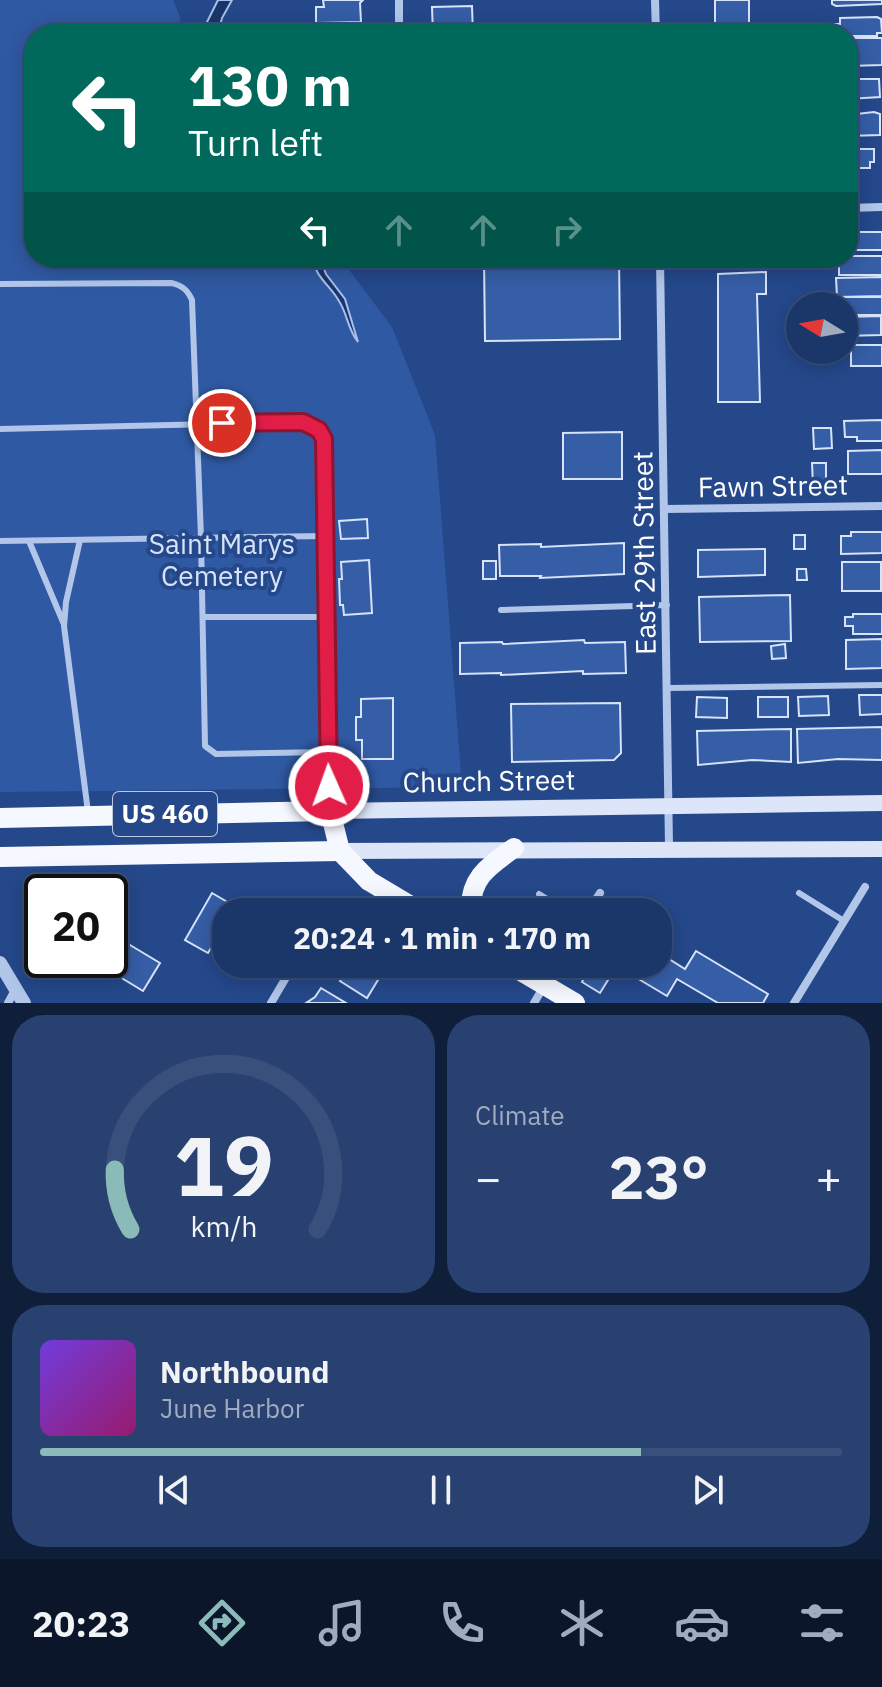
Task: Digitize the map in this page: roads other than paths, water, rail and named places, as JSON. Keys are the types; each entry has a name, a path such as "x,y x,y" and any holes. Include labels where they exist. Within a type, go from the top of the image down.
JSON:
{"main road":[{"name":"Church Street","path":"0,818 882,803"},
{"path":"330,811 340,851 369,881 398,898"},
{"path":"340,851 669,847 882,849"},
{"path":"471,898 483,870 514,848"},
{"name":"US 460","path":"0,857 340,851"},
{"path":"523,978 540,994 575,1003"}],"street":[{"path":"399,0 399,24"},
{"path":"655,0 656,24"},
{"path":"858,208 882,207"},
{"name":"East 29th Street","path":"660,268 669,847"},
{"name":"Fawn Street","path":"665,509 882,506"},
{"path":"794,1003 865,887"},
{"path":"597,898 600,893"},
{"path":"0,963 11,997 24,1003"},
{"path":"271,1003 286,978"}],"lane":[{"path":"0,284 172,283 181,286 192,300 201,538 204,740 209,751 216,754 328,752"},
{"path":"0,429 303,422 319,430 324,439 330,811"},
{"path":"0,541 326,536"},
{"path":"80,540 66,602 64,626 88,816"},
{"path":"29,541 64,626"},
{"path":"501,610 667,605"},
{"path":"203,617 327,617"},
{"path":"668,688 882,685"},
{"path":"799,893 844,921"},
{"path":"539,894 545,898"}],"park label":[{"name":"Saint Marys Cemetery","path":"222,560"}]}
